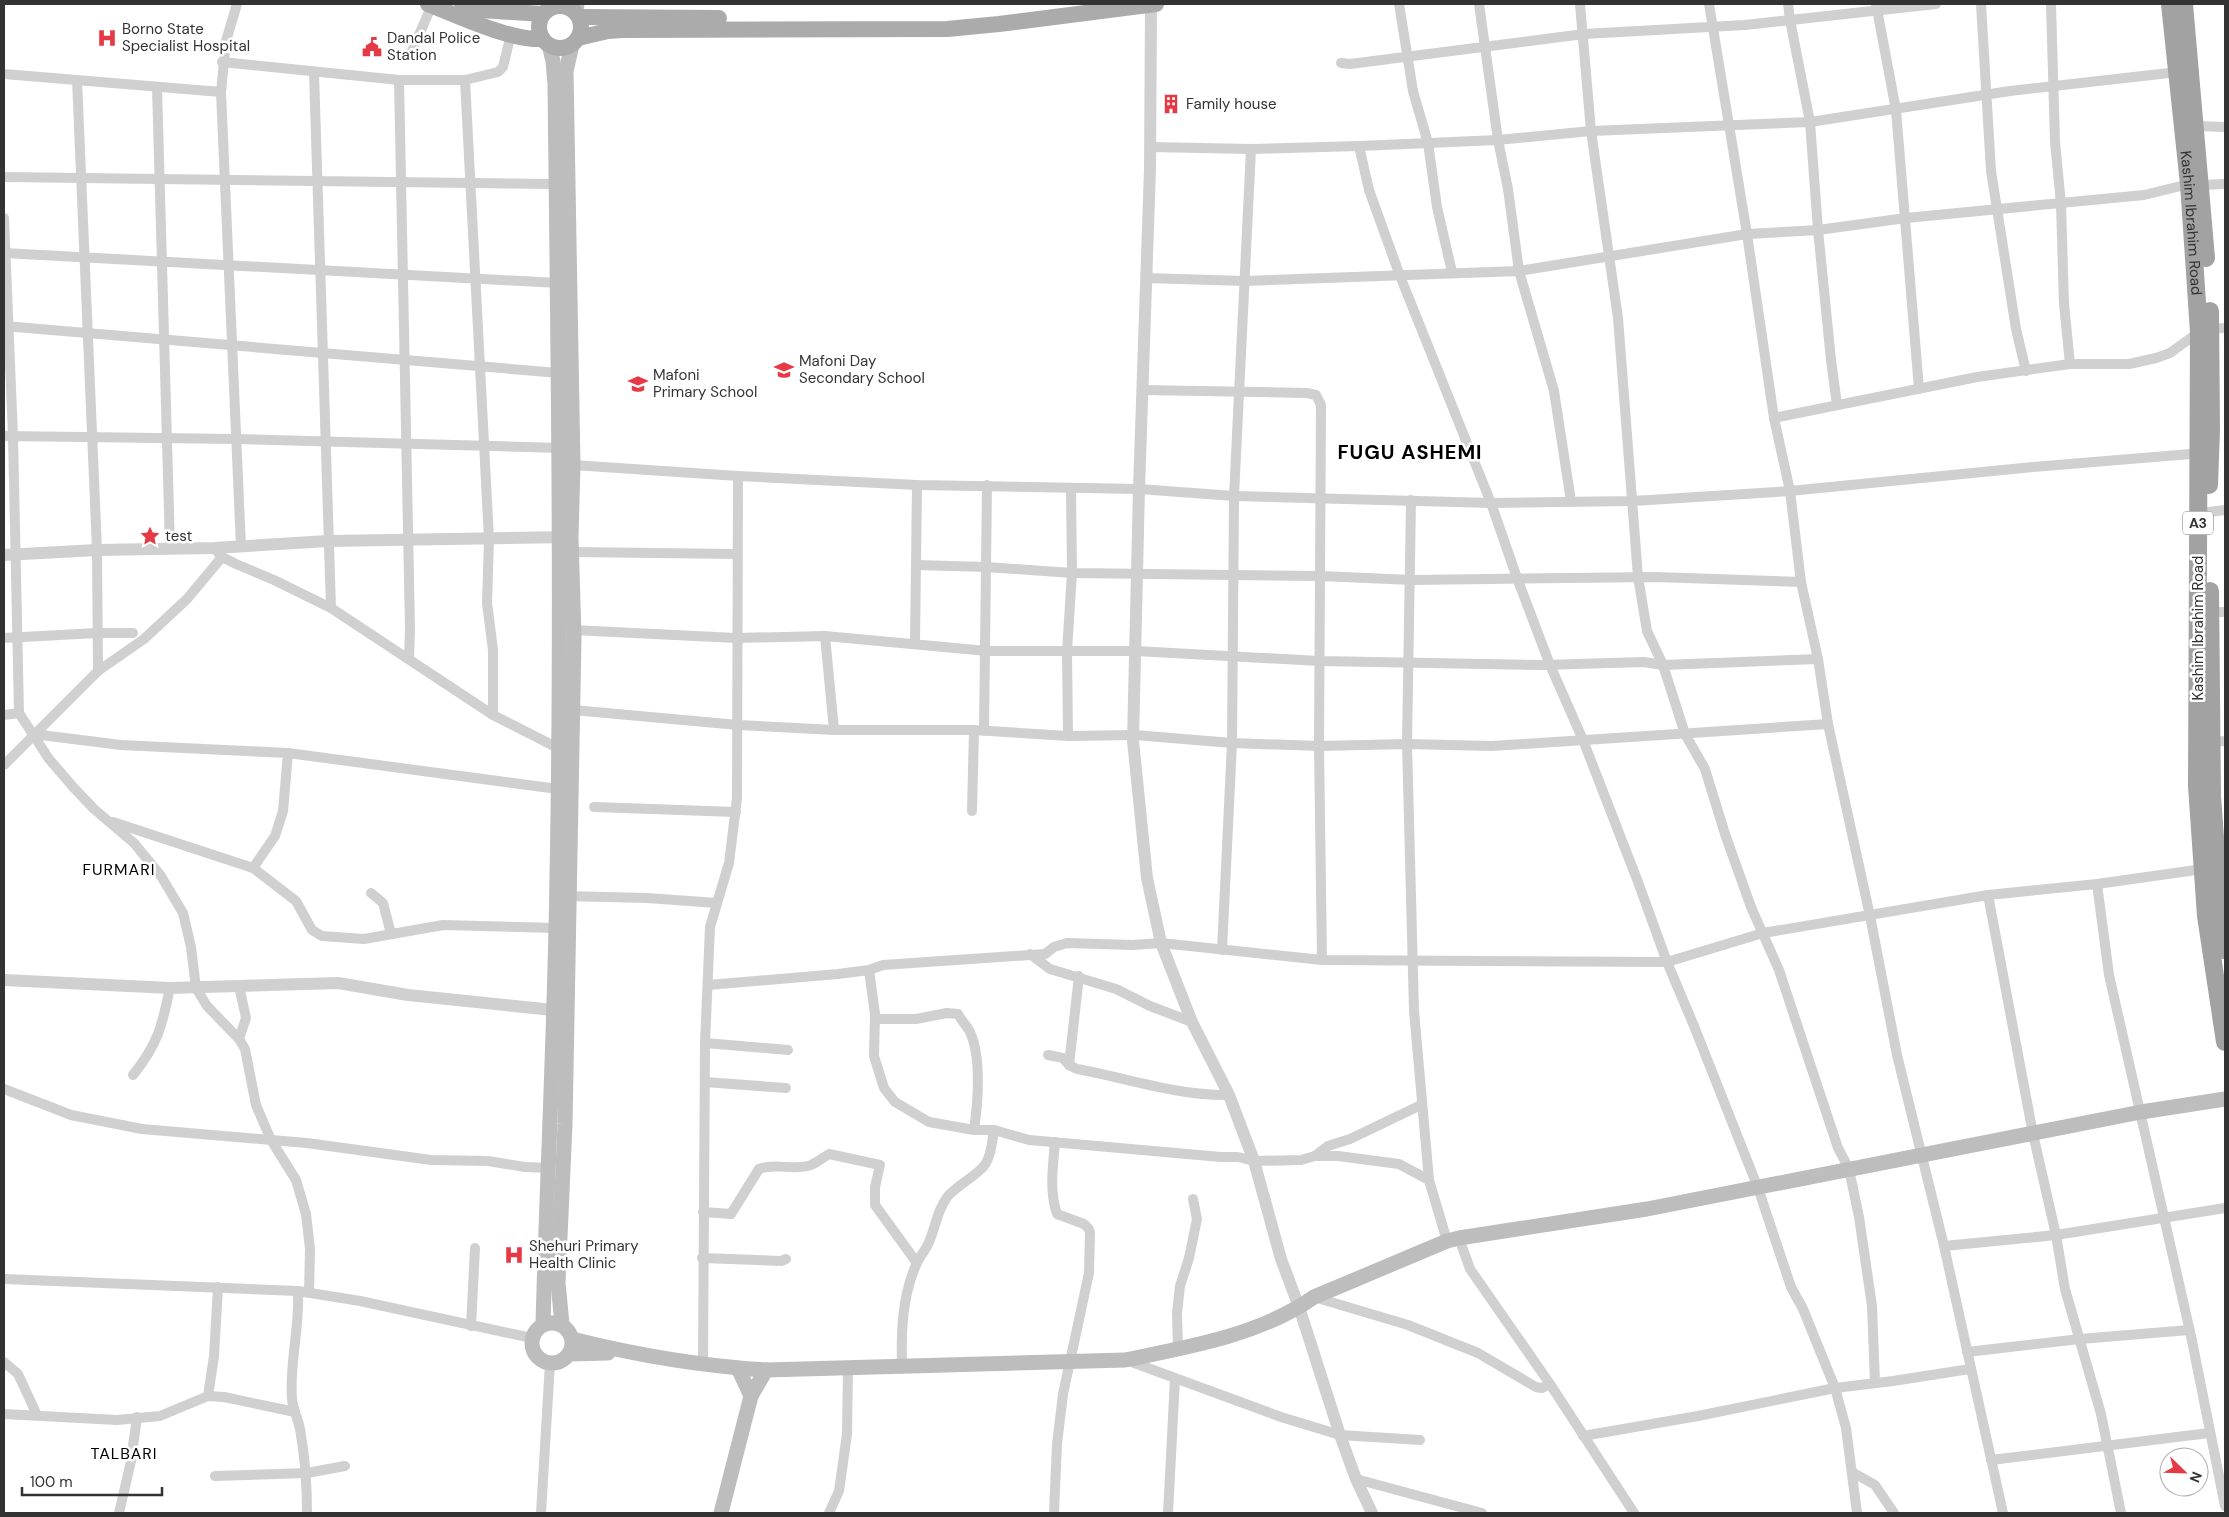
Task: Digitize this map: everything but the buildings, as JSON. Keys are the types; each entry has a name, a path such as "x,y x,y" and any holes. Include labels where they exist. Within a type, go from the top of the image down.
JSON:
{"highway":[{"name":"Kashim Ibrahim Road","path":"2170,4 2195,184 2212,330 2204,453 2218,741 2210,942 2225,1042"},
{"name":"Kashim Ibrahim Road","path":"2184,4 2196,126 2195,184"},
{"name":"Kashim Ibrahim Road","path":"2204,453 2217,511 2212,612 2197,786 2214,861 2225,967"}],"main road":[{"path":"430,4 511,34 530,40 546,42 556,48 608,31 712,24 950,19 1070,4"},
{"path":"462,4 480,10 550,8 561,5 577,11 712,24 947,29 1154,4"},
{"path":"543,1324 556,928 563,896 573,710 573,630 560,448 555,84 553,61 538,26 550,8"},
{"path":"562,1324 558,1282 565,1124 563,896 558,748 567,542 573,465 566,71 575,41 581,30 577,11"},
{"path":"572,1338 630,1353 703,1364 766,1370 1125,1360 1178,1350 1249,1329 1299,1307 1314,1297 1453,1240 1629,1212 2141,1112 2225,1099"},
{"path":"549,1322 562,1324 572,1338 569,1354 561,1361 545,1362 536,1355 532,1344 534,1333 543,1324 549,1322"},
{"path":"569,1354 630,1353"},
{"path":"738,1368 750,1396"},
{"path":"721,1513 750,1396 766,1370"}],"street":[{"path":"237,4 222,62 221,92 241,547"},
{"path":"412,51 430,4"},
{"path":"1154,4 1133,741 1147,878 1161,942 1192,1022 1229,1095 1254,1160 1281,1259 1299,1307 1340,1435 1356,1479 1372,1513"},
{"path":"1399,4 1413,91 1428,143 1437,207 1452,272"},
{"path":"1479,4 1519,271 1554,391 1572,501"},
{"path":"1580,4 1591,131 1618,318 1638,577 1647,631 1663,665 1685,734 1705,769 1728,843 1779,970 1838,1148 1849,1169 1860,1217 1870,1288 1875,1382"},
{"path":"1709,4 1747,234 1774,418 1790,491 1802,582 1818,659 1828,724 1870,916 1897,1055 1944,1246 2003,1513"},
{"path":"1788,4 1810,122 1818,230 1837,405"},
{"path":"1341,63 1350,64 1408,58 1434,52 1584,34 1711,25 1745,25 1876,7 1936,4"},
{"path":"1981,4 1991,171 2016,329 2026,371"},
{"path":"2051,4 2055,142 2061,204 2064,304 2070,364"},
{"path":"1876,7 1896,110 1919,389"},
{"path":"222,62 314,73 399,80 465,80 498,72 503,66 511,34"},
{"path":"1150,148 1251,149 1359,146 1498,140 1591,131 1810,122 2052,85 2178,72"},
{"path":"314,73 331,608"},
{"path":"4,74 221,92"},
{"path":"78,80 97,550 98,671"},
{"path":"399,80 409,658"},
{"path":"465,80 489,539 487,603 492,650 493,715"},
{"path":"157,87 170,548"},
{"path":"2196,126 2225,127"},
{"path":"1359,146 1369,190 1400,276 1491,503 1550,665 1583,740 1667,962 1758,1188 1791,1287 1803,1309 1835,1388 1846,1428 1857,1513"},
{"path":"1222,950 1232,744 1235,574 1234,496 1251,149"},
{"path":"4,177 225,178 557,184"},
{"path":"1146,278 1244,281 1519,271 1747,234 1818,230 1906,218 2144,195 2195,184 2225,184"},
{"path":"4,218 9,554 18,637 19,713 49,759 74,788 94,809 134,843 161,876 183,913 191,947 196,988 207,1006 239,1039 245,1049 256,1105 272,1140 296,1180 306,1214 310,1249 309,1293"},
{"path":"5,253 162,260 230,266 558,283"},
{"path":"6,326 559,373"},
{"path":"1774,418 1977,378 2070,364 2129,364 2156,358 2212,330"},
{"path":"1143,390 1307,393 1316,395 1321,404 1319,746 1322,960"},
{"path":"8,436 236,439 560,448"},
{"path":"573,465 918,485 1139,489 1234,496 1491,503 1633,501 1790,491 2042,466 2204,453"},
{"path":"703,1364 704,1082 710,927 729,863 736,812 738,476"},
{"path":"915,643 918,485"},
{"path":"972,811 987,651 987,485"},
{"path":"1068,736 1066,651 1072,572 1071,488"},
{"path":"1412,500 1412,580 1407,744 1414,1011 1429,1180 1453,1240 1470,1269 1550,1384 1634,1513"},
{"path":"9,554 170,548 218,552 241,547 328,541 489,539 567,542 737,554"},
{"path":"218,552 331,608 493,715 558,748"},
{"path":"4,764 98,671 144,639 187,599 218,552"},
{"path":"916,565 1072,572 1320,576 1412,580 1638,577 1802,582"},
{"path":"573,630 736,638 825,636 987,651 1054,653 1066,651 1136,651 1319,661 1550,665 1644,662 1663,665 1818,659"},
{"path":"4,638 97,632 133,633"},
{"path":"825,636 834,730"},
{"path":"573,710 834,730 979,730 1068,736 1134,735 1232,744 1319,746 1407,744 1492,746 1828,724"},
{"path":"4,715 19,713"},
{"path":"33,734 121,746 288,753 558,789"},
{"path":"253,868 276,836 283,811 288,753"},
{"path":"594,807 736,812"},
{"path":"108,820 253,868 296,901 312,930 322,936 342,939 364,939 443,925 556,928"},
{"path":"708,985 869,970 883,965 1046,954 1054,947 1067,943 1133,945 1161,942 1322,960 1413,959 1667,962 1763,934 1988,895 2097,884 2214,861"},
{"path":"2097,884 2109,975 2189,1330 2225,1506"},
{"path":"371,893 383,903 390,930 394,934"},
{"path":"1988,895 2033,1134 2056,1235 2065,1289 2101,1414 2121,1513"},
{"path":"563,896 648,898 718,903"},
{"path":"1030,954 1050,968 1116,988 1150,1006 1192,1022"},
{"path":"869,970 875,1018 874,1056 884,1088 895,1102 929,1122 974,1130 994,1130 1029,1140 1238,1157 1254,1160 1301,1160 1315,1156 1338,1156 1399,1164 1429,1180"},
{"path":"1069,1065 1079,976"},
{"path":"4,980 170,988 338,983 408,995 553,1010"},
{"path":"239,986 246,1018 239,1039"},
{"path":"133,1074 147,1057 159,1036 170,988"},
{"path":"875,1018 916,1019 948,1013 958,1014 969,1031 974,1052 978,1082 974,1130"},
{"path":"705,1043 788,1050"},
{"path":"1048,1055 1064,1058 1069,1065 1078,1069 1135,1082 1215,1096 1229,1095"},
{"path":"704,1082 786,1088"},
{"path":"4,1089 71,1115 142,1129 323,1145 431,1160 488,1161 525,1167 549,1168"},
{"path":"1315,1156 1328,1146 1350,1139 1421,1105"},
{"path":"902,1367 901,1342 906,1290 917,1262 929,1243 938,1214 948,1196 982,1169 987,1160 994,1130"},
{"path":"1055,1142 1052,1193 1057,1214 1084,1224 1090,1232 1088,1273 1064,1394 1057,1444 1057,1512"},
{"path":"703,1212 731,1214 759,1169 766,1166 795,1168 809,1166 829,1154 880,1165 875,1187 875,1205 917,1262"},
{"path":"1178,1350 1177,1313 1180,1286 1190,1258 1197,1219 1193,1199"},
{"path":"1944,1246 2056,1235 2225,1208"},
{"path":"471,1326 475,1248"},
{"path":"702,1258 781,1261 786,1259"},
{"path":"4,1279 298,1291 360,1301 532,1338"},
{"path":"208,1396 214,1356 218,1288"},
{"path":"298,1291 298,1327 292,1382 294,1412 300,1426 307,1473 307,1513"},
{"path":"1314,1297 1408,1325 1478,1353 1536,1387 1542,1388 1550,1384"},
{"path":"1967,1352 2080,1339 2189,1330"},
{"path":"1125,1360 1281,1417 1340,1435 1420,1440"},
{"path":"4,1362 18,1374 37,1415"},
{"path":"541,1513 550,1363"},
{"path":"829,1513 839,1491 847,1434 848,1368"},
{"path":"1583,1436 1698,1416 1835,1388 1970,1369"},
{"path":"1168,1513 1175,1379"},
{"path":"4,1414 108,1419 160,1416 208,1396 224,1397 294,1412"},
{"path":"120,1513 131,1461 137,1417"},
{"path":"1991,1460 2209,1433"},
{"path":"215,1476 307,1473 345,1466"},
{"path":"1852,1472 1874,1485 1894,1513"},
{"path":"1356,1479 1482,1513"}],"place":[{"name":"Borno State Specialist Hospital","path":"107,38"},
{"name":"Dandal Police Station","path":"372,47"},
{"name":"Family house","path":"1171,104"},
{"name":"Mafoni Day Secondary School","path":"784,370"},
{"name":"Mafoni Primary School","path":"638,384"},
{"name":"test","path":"150,536"},
{"name":"Shehuri Primary Health Clinic","path":"514,1255"}],"district":[{"name":"FUGU ASHEMI","path":"1410,452"},
{"name":"FURMARI","path":"119,869"},
{"name":"TALBARI","path":"124,1453"}]}
